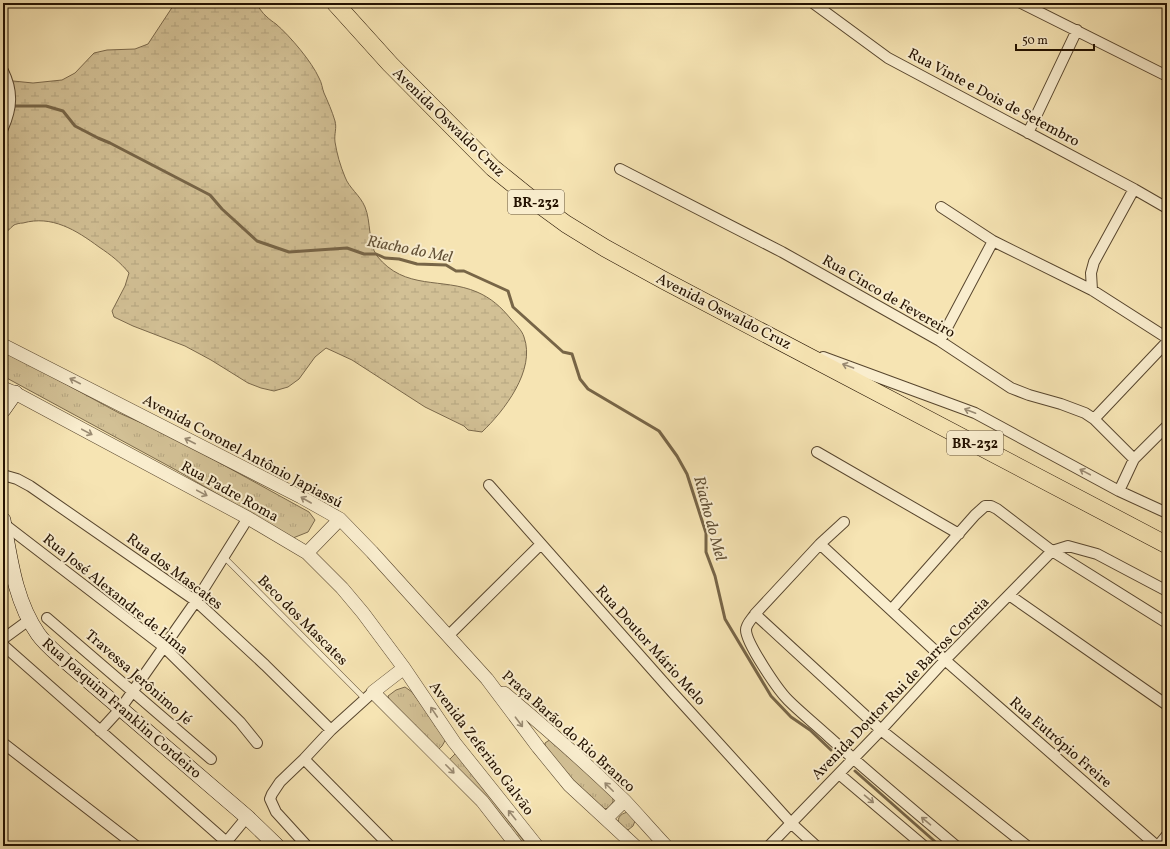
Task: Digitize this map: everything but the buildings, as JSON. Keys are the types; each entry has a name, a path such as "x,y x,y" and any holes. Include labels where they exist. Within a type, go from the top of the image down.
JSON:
{"highway":[{"name":"Avenida Oswaldo Cruz","path":"335,3 390,64 493,168 566,224 605,248 1167,544"}],"main road":[{"path":"3,410 9,390"},
{"name":"Rua Joaquim Franklin Cordeiro","path":"3,522 20,600 29,620 39,635 277,846"}],"street":[{"name":"Rua Vinte e Dois de Setembro","path":"813,3 888,58 1167,208"},
{"path":"1021,3 1167,76"},
{"path":"1028,133 1077,30"},
{"path":"3,71 9,85 11,104 3,128"},
{"name":"Rua Cinco de Fevereiro","path":"620,168 782,252 940,341 1011,388 1061,404 1094,419 1134,459"},
{"path":"1092,290 1092,273 1094,262 1134,189"},
{"path":"941,207 993,241 1092,290 1167,338"},
{"path":"940,341 993,241"},
{"path":"782,341 975,413 1119,491 1167,513"},
{"path":"1094,419 1167,342"},
{"name":"Avenida Coronel Antônio Japiassú","path":"3,345 301,497 340,520 372,552 487,679"},
{"name":"Rua Padre Roma","path":"9,390 248,518 307,553 342,588 363,613 404,668"},
{"path":"1119,491 1134,459 1167,426"},
{"path":"817,452 959,534"},
{"name":"Rua dos Mascates","path":"3,475 17,479 30,486 196,601 265,665 331,730"},
{"name":"Rua Doutor Mário Melo","path":"489,485 791,823 816,846"},
{"path":"891,610 980,510 985,506 991,506 1005,514 1052,551 1167,623"},
{"path":"100,731 121,708 131,691 196,601 248,518"},
{"path":"307,553 340,520"},
{"name":"Rua José Alexandre de Lima","path":"3,522 164,647 240,722 257,743"},
{"path":"844,522 820,544 755,614 746,630 747,636 779,690 788,700 956,846"},
{"path":"448,636 541,544"},
{"name":"Rua Eutrópio Freire","path":"820,544 945,660 1157,846"},
{"path":"1052,551 1068,546 1097,554 1167,591"},
{"name":"Avenida Doutor Rui de Barros Correia","path":"769,846 881,730 945,660 1052,551"},
{"path":"1009,595 1167,705"},
{"path":"755,614 881,730 1027,846"},
{"name":"Travessa Jerônimo Jé","path":"47,618 211,759"},
{"path":"3,639 29,620"},
{"path":"3,645 227,845 247,818"},
{"path":"307,846 276,812 270,799 272,794 280,782 331,730 369,696 404,668"},
{"name":"Avenida Zeferino Galvão","path":"404,668 454,742 537,846"},
{"name":"Praça Barão do Rio Branco","path":"487,679 552,734 624,801 646,825"},
{"name":"Praça Barão do Rio Branco","path":"487,679 538,747 569,785 606,819 630,845"},
{"name":"Avenida Zeferino Galvão","path":"369,696 438,756 482,801 517,846"},
{"path":"538,747 542,736 552,734"},
{"path":"438,756 454,742"},
{"path":"3,743 136,846"},
{"path":"304,759 390,846"},
{"path":"839,774 924,846"},
{"path":"606,819 624,801"},
{"path":"630,845 646,825 666,846"},
{"path":"1157,846 1167,835"}],"lane":[{"name":"Beco dos Mascates","path":"224,557 369,696"}],"green space":[{"path":"175,3 255,3 270,20 282,29 294,42 311,64 320,80 335,121 335,142 340,164 347,181 365,207 372,245 377,256 388,267 412,279 451,285 482,294 507,314 520,329 524,337 527,350 526,363 522,376 516,389 500,413 482,432 468,430 464,426 425,407 352,360 326,348 315,357 299,379 288,387 274,391 248,383 185,346 114,317 112,311 125,286 129,273 111,256 82,235 54,223 34,221 14,225 3,236 3,80 33,83 62,80 75,73 94,53 107,50 135,49 148,44"},
{"path":"3,350 119,413 169,435 309,512 315,520 308,532 293,538 176,470 3,376"},
{"path":"405,687 412,692 446,739 439,749 390,703 388,696 396,690"},
{"path":"551,739 613,795 613,802 609,808 597,808 545,750 545,743"},
{"path":"457,752 526,844 523,845 447,762"},
{"path":"628,812 635,821 633,826 628,830 620,828 618,820 622,814"}],"waterway":[{"name":"Riacho do Mel","path":"3,106 46,106 63,111 75,126 210,195 222,209 257,241 289,252 347,248 364,254 376,254 385,258 399,259 417,264 446,265 456,271 464,271 508,291 513,307 563,352 572,354 580,379 588,389 659,431 677,456 687,474 706,533 706,552 715,576 725,619 771,696 791,717 810,730 831,750"},
{"name":"Riacho do Mel","path":"855,771 940,846"}]}
